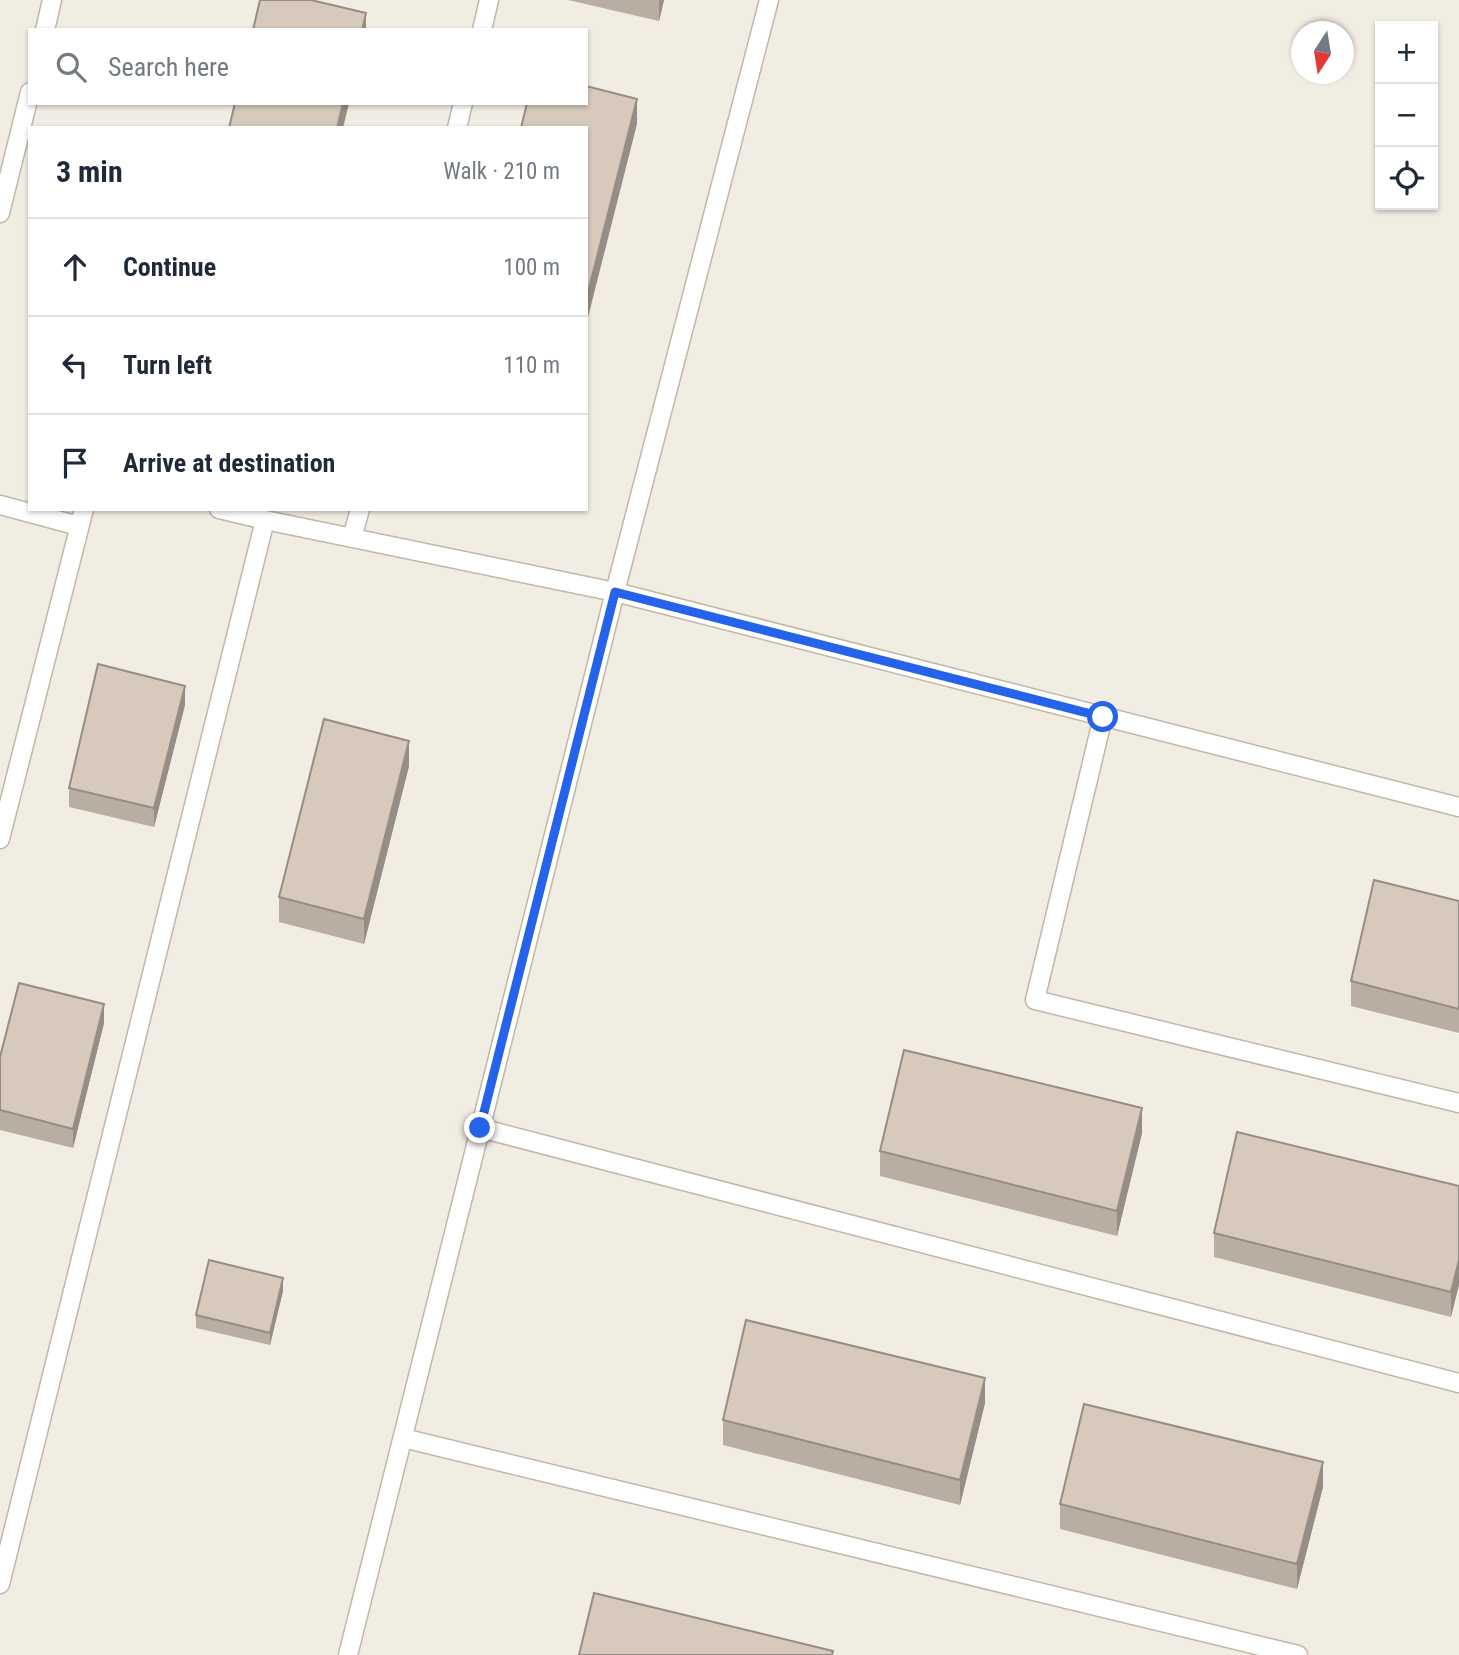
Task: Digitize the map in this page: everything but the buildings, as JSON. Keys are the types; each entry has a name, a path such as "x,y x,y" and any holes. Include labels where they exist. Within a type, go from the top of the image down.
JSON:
{"lane":[{"path":"45,28 52,0"},
{"path":"482,28 489,0"},
{"path":"348,1655 615,592 769,0"},
{"path":"0,213 28,100"},
{"path":"457,126 463,105"},
{"path":"0,505 28,509"},
{"path":"0,839 82,517 41,511"},
{"path":"227,511 615,592 1459,807"},
{"path":"352,538 359,511"},
{"path":"0,1584 265,520"},
{"path":"1103,717 1035,1000 1459,1103"},
{"path":"480,1128 1459,1383"},
{"path":"402,1438 1298,1655"}],"route":[{"path":"480,1128 615,592 1103,717"}]}
